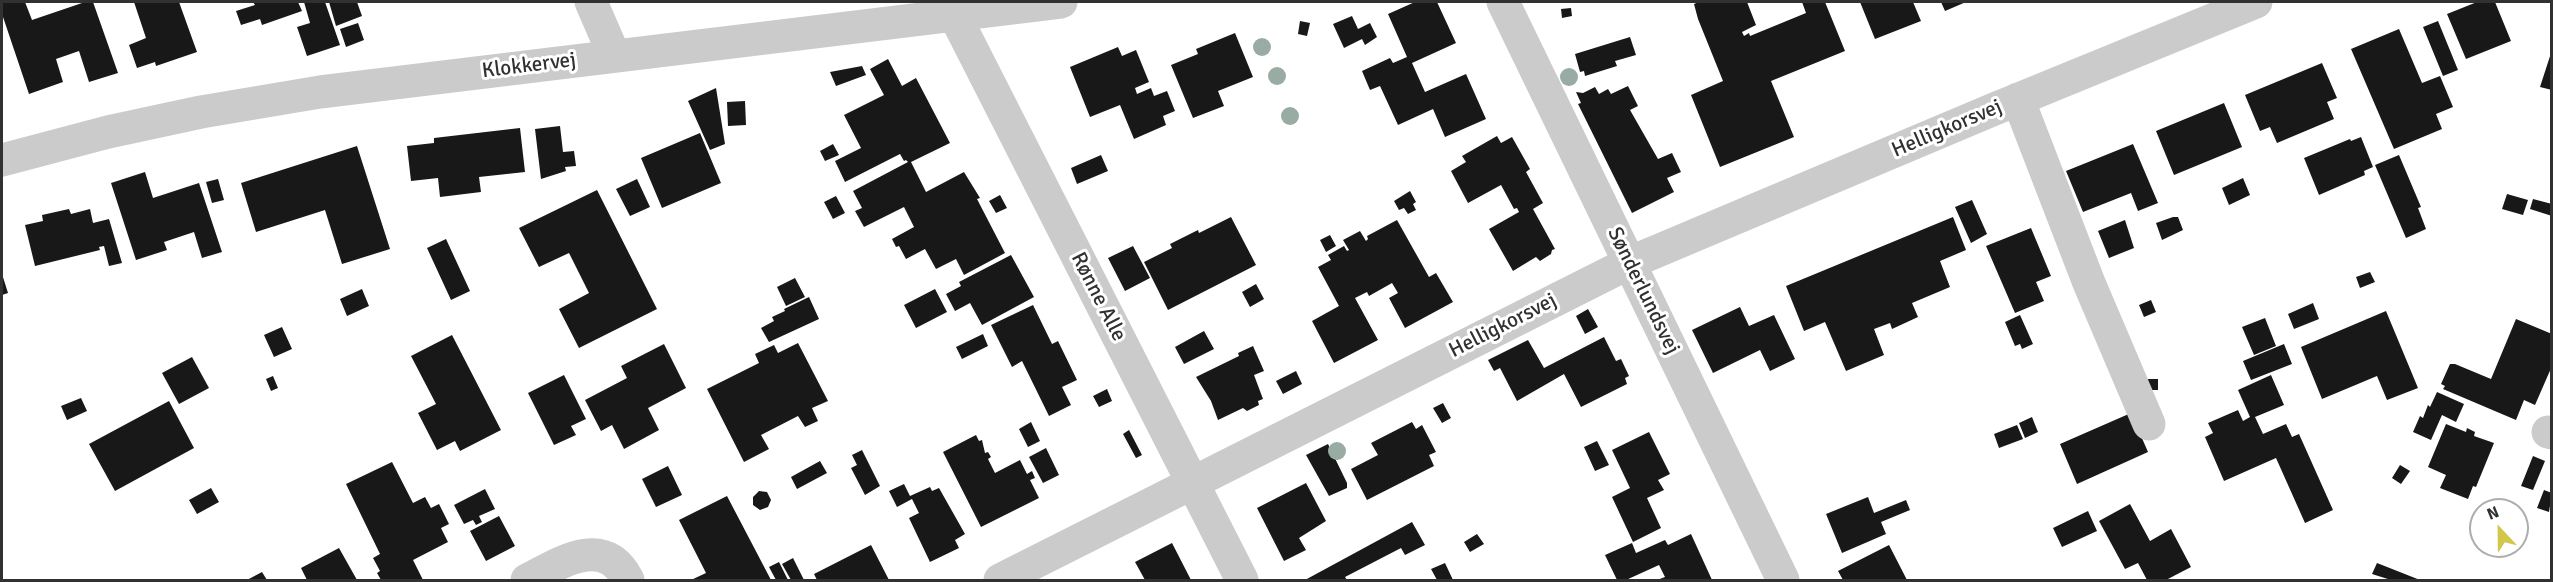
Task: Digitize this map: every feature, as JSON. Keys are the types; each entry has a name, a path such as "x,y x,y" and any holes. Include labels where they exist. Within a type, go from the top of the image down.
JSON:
{"street":[{"path":"591,2 614,55"},
{"name":"Klokkervej","path":"2,160 108,132 201,112 320,92 1061,2"},
{"name":"Sønderlundsvej","path":"1503,2 1783,580"},
{"name":"Helligkorsvej","path":"1000,580 1629,263 2018,99 2256,2"},
{"name":"Rønne Alle","path":"954,14 1242,580"},
{"name":"Helligkorsvej","path":"2018,99 2089,283 2149,424"},
{"path":"527,580 573,557 596,555 621,567 628,580"}],"building":[{"path":"2,2 25,2 32,20 85,2 93,2 118,73 89,82 79,51 56,59 63,82 29,94 2,14"},
{"path":"134,2 179,2 197,52 156,66 155,62 137,68 129,45 146,38"},
{"path":"253,2 298,2 302,11 262,25 260,19 241,25 236,11 255,5"},
{"path":"304,2 325,2 340,45 307,56 297,27 310,23"},
{"path":"329,2 357,2 362,16 336,26"},
{"path":"1415,2 1437,2 1456,43 1412,63 1425,92 1466,74 1486,119 1445,137 1433,109 1398,125 1380,86 1370,90 1362,71 1390,58 1393,63 1407,57 1388,14"},
{"path":"1699,2 1747,2 1756,25 1742,32 1744,36 1749,33 1750,36 1806,13 1802,2 1825,2 1845,51 1771,81 1794,137 1720,167 1691,95 1723,81 1698,19 1694,4"},
{"path":"1860,2 1913,2 1921,21 1875,39"},
{"path":"1941,2 1966,2 1945,11"},
{"path":"2477,2 2495,2 2511,41 2466,59 2447,14"},
{"path":"1571,8 1572,16 1562,18 1561,9"},
{"path":"1352,16 1358,29 1370,23 1377,37 1365,45 1362,39 1344,48 1333,24"},
{"path":"1300,21 1310,23 1307,36 1298,34"},
{"path":"2438,21 2458,70 2443,76 2423,27"},
{"path":"358,23 364,40 346,47 340,29"},
{"path":"2399,29 2422,83 2440,76 2453,107 2436,114 2442,129 2394,149 2351,49"},
{"path":"1235,33 1253,77 1218,91 1224,106 1193,118 1171,65 1198,54 1196,49"},
{"path":"1630,37 1636,55 1615,61 1617,66 1585,76 1584,71 1580,72 1575,54"},
{"path":"1118,47 1122,56 1136,50 1149,82 1135,88 1137,94 1151,88 1154,96 1167,91 1175,111 1163,116 1166,125 1134,139 1120,105 1090,117 1070,67"},
{"path":"2552,50 2552,90 2540,87"},
{"path":"888,59 902,86 916,78 950,143 911,162 926,192 964,172 980,198 977,199 1005,253 964,275 956,259 936,269 925,249 906,259 892,239 914,227 904,207 864,227 855,211 862,208 853,191 908,162 904,161 900,154 845,182 835,161 861,148 844,115 884,95 870,69"},
{"path":"2322,63 2337,98 2327,102 2334,119 2277,143 2270,127 2260,131 2245,95"},
{"path":"862,66 866,75 836,86 830,72"},
{"path":"1628,86 1638,106 1630,110 1658,159 1672,153 1681,172 1667,178 1674,192 1632,213 1578,104 1581,103 1576,92 1583,93 1595,87 1599,94 1608,89 1611,94"},
{"path":"716,88 725,144 710,150 688,101"},
{"path":"745,101 746,125 728,126 727,102"},
{"path":"2224,103 2242,147 2174,175 2156,131"},
{"path":"560,126 563,152 574,151 576,166 565,167 566,171 541,179 535,129"},
{"path":"520,128 525,172 479,177 481,192 440,197 438,178 411,181 407,146 434,143 434,138"},
{"path":"700,133 721,183 662,208 641,158"},
{"path":"1497,136 1501,143 1512,137 1530,169 1526,172 1543,203 1533,209 1555,249 1540,261 1536,257 1513,271 1489,229 1519,212 1517,208 1514,209 1501,185 1468,203 1451,171 1466,162 1462,156"},
{"path":"2361,137 2373,167 2364,171 2365,175 2319,195 2304,158 2350,139 2351,141"},
{"path":"833,144 839,155 825,161 820,151"},
{"path":"2133,144 2158,203 2138,211 2131,193 2083,212 2066,171"},
{"path":"357,146 390,249 342,264 325,210 256,232 241,183"},
{"path":"1101,155 1108,171 1077,184 1071,168"},
{"path":"2399,155 2421,207 2418,208 2426,229 2406,238 2375,165"},
{"path":"145,172 153,198 199,183 222,252 202,258 194,232 164,242 167,250 136,260 111,183"},
{"path":"2243,178 2250,195 2229,205 2222,188"},
{"path":"218,179 224,200 212,203 206,182"},
{"path":"637,179 650,207 630,216 616,189"},
{"path":"597,190 657,309 579,348 559,309 589,293 569,253 539,267 519,228"},
{"path":"1410,191 1416,202 1413,204 1416,210 1408,214 1404,208 1399,210 1394,201"},
{"path":"2507,194 2528,200 2523,215 2502,209"},
{"path":"1000,195 1007,208 996,213 989,201"},
{"path":"836,196 845,213 833,219 824,202"},
{"path":"2533,199 2552,204 2552,216 2530,209"},
{"path":"1972,200 1987,234 1971,243 1955,207"},
{"path":"69,209 71,214 90,209 93,223 109,219 122,263 109,266 104,246 99,247 100,250 35,266 25,225 43,221 42,215"},
{"path":"1231,217 1256,265 1168,310 1144,262 1172,248 1170,244"},
{"path":"1953,217 1966,250 1940,261 1950,287 1912,303 1918,317 1892,329 1890,323 1874,329 1884,355 1846,371 1825,322 1804,331 1786,286"},
{"path":"2178,217 2183,230 2162,240 2156,223"},
{"path":"1397,220 1429,277 1436,273 1453,302 1405,328 1389,298 1398,293 1392,283 1369,296 1367,292 1355,298 1378,340 1334,363 1312,321 1339,306 1318,267 1331,260 1328,255 1344,246 1347,251 1349,250 1343,240 1360,231 1366,241 1367,236"},
{"path":"2125,220 2134,248 2109,258 2098,231"},
{"path":"2031,228 2051,276 2036,282 2044,301 2015,313 1986,246"},
{"path":"1330,235 1336,246 1326,252 1320,240"},
{"path":"446,239 470,291 451,300 427,248"},
{"path":"1133,246 1150,278 1125,291 1108,258"},
{"path":"1011,255 1034,297 982,325 970,303 955,311 946,294 961,286 959,282"},
{"path":"2370,272 2375,282 2360,288 2356,277"},
{"path":"2,274 8,293 2,295"},
{"path":"795,278 805,297 786,306 777,287"},
{"path":"1256,284 1264,299 1250,307 1242,292"},
{"path":"362,289 369,306 347,316 340,299"},
{"path":"935,289 947,312 916,328 904,305"},
{"path":"809,297 819,319 769,342 761,328 774,321 772,317 785,311 784,309"},
{"path":"2151,300 2156,312 2144,317 2139,305"},
{"path":"2313,303 2319,319 2294,329 2288,314"},
{"path":"1033,305 1052,344 1058,341 1077,380 1062,387 1071,405 1049,416 1022,361 1012,367 991,325"},
{"path":"1740,307 1749,326 1774,315 1795,359 1770,371 1760,350 1713,373 1692,330"},
{"path":"1588,309 1598,327 1585,334 1576,316"},
{"path":"2386,311 2418,388 2387,400 2377,376 2322,399 2301,347"},
{"path":"2020,315 2033,344 2022,349 2020,344 2015,346 2005,322"},
{"path":"2265,318 2276,346 2254,355 2242,327"},
{"path":"2516,319 2552,334 2552,366 2535,405 2524,400 2516,420 2443,389 2445,386 2441,384 2450,364 2491,379"},
{"path":"282,327 292,349 274,357 264,335"},
{"path":"1204,331 1214,349 1184,364 1175,347"},
{"path":"983,334 988,346 962,359 956,347"},
{"path":"452,335 501,430 460,451 455,441 437,450 418,413 436,404 411,356"},
{"path":"1604,337 1616,361 1621,359 1629,376 1625,378 1627,384 1581,407 1564,374 1517,401 1500,368 1494,371 1488,360 1528,340 1544,368"},
{"path":"798,343 828,401 812,408 818,421 805,427 798,416 761,435 769,449 744,462 707,389 759,363 755,354 774,345 778,353"},
{"path":"664,344 686,388 648,408 659,430 624,449 612,425 601,431 585,400 627,378 621,366"},
{"path":"2284,344 2292,364 2251,380 2243,361"},
{"path":"1253,346 1264,371 1254,375 1263,399 1258,401 1259,405 1247,411 1243,408 1218,420 1211,401 1196,377 1239,356 1238,353"},
{"path":"192,357 209,388 179,404 162,373"},
{"path":"1296,371 1302,384 1283,394 1276,381"},
{"path":"564,375 586,419 571,426 576,435 554,445 528,393"},
{"path":"2271,375 2284,405 2255,417 2263,434 2286,424 2292,437 2299,434 2333,510 2305,523 2276,458 2224,481 2205,437 2213,433 2208,423 2238,410 2243,421 2250,417 2238,390"},
{"path":"273,376 278,388 271,391 266,379"},
{"path":"2147,379 2158,379 2158,390 2147,390"},
{"path":"1107,389 1112,401 1099,407 1093,396"},
{"path":"2437,392 2464,404 2456,422 2442,415 2431,440 2413,432 2420,416 2423,418"},
{"path":"81,398 87,411 67,420 61,406"},
{"path":"169,401 194,448 115,491 89,444"},
{"path":"1443,403 1451,418 1442,423 1433,408"},
{"path":"2131,413 2148,452 2077,484 2060,444"},
{"path":"2032,417 2038,432 2025,438 2019,423"},
{"path":"1031,422 1040,441 1028,447 1019,429"},
{"path":"1412,422 1416,429 1422,425 1436,452 1429,455 1434,466 1367,500 1351,469 1378,455 1371,443"},
{"path":"2446,424 2466,432 2467,428 2475,432 2474,436 2494,443 2476,487 2473,486 2468,499 2440,488 2446,475 2428,467"},
{"path":"2017,425 2023,439 1999,448 1994,434"},
{"path":"1129,430 1142,455 1136,458 1123,434"},
{"path":"1649,432 1670,474 1658,480 1664,490 1647,498 1661,528 1633,542 1612,497 1630,488 1612,450"},
{"path":"976,435 979,441 982,440 985,453 988,452 991,457 988,459 995,473 1020,460 1027,474 1032,471 1035,478 1030,480 1039,498 981,527 943,452"},
{"path":"1597,441 1609,465 1595,471 1584,447"},
{"path":"1328,444 1347,483 1347,488 1329,496 1306,455"},
{"path":"1046,448 1059,475 1043,483 1029,457"},
{"path":"862,450 880,486 865,495 851,468 857,465 852,455"},
{"path":"2533,456 2545,461 2533,490 2521,486"},
{"path":"820,461 827,473 797,489 791,477"},
{"path":"392,462 413,503 425,497 431,508 439,504 449,524 441,528 448,542 413,560 423,580 381,580 377,573 380,571 373,558 380,554 346,484"},
{"path":"2400,465 2410,471 2401,484 2392,478"},
{"path":"668,466 682,495 656,507 642,479"},
{"path":"1306,483 1326,521 1299,538 1306,550 1284,561 1257,508"},
{"path":"904,484 910,496 930,487 932,491 939,488 965,534 955,540 959,548 930,562 909,518 919,513 912,499 897,507 889,491"},
{"path":"211,488 219,502 197,514 189,500"},
{"path":"485,489 495,509 479,516 482,522 476,525 473,520 464,524 454,505"},
{"path":"2544,490 2552,493 2549,512 2537,508"},
{"path":"759,491 767,492 771,500 768,507 760,510 753,505 753,497"},
{"path":"727,496 771,580 691,580 706,573 679,520"},
{"path":"1868,497 1874,513 1906,500 1910,510 1881,522 1886,534 1842,553 1826,514"},
{"path":"2130,504 2150,541 2171,529 2191,567 2166,580 2147,580 2138,563 2125,569 2099,521"},
{"path":"2088,511 2097,531 2062,547 2053,528"},
{"path":"499,516 515,546 486,561 470,531"},
{"path":"1412,522 1425,545 1405,555 1401,548 1345,577 1347,580 1305,580"},
{"path":"1477,534 1484,544 1470,552 1464,542"},
{"path":"1691,534 1712,580 1657,580 1665,577 1659,565 1626,580 1617,580 1605,555 1632,543 1636,553 1665,540 1668,545"},
{"path":"1172,543 1191,580 1145,580 1135,562"},
{"path":"871,545 889,580 817,580 814,574"},
{"path":"1889,545 1907,580 1843,580 1838,571"},
{"path":"339,548 357,580 307,580 301,568"},
{"path":"793,558 804,580 791,580 782,564"},
{"path":"779,562 788,580 776,580 769,567"},
{"path":"1445,563 1453,580 1437,580 1431,569"},
{"path":"2377,563 2420,580 2391,580 2372,574"},
{"path":"262,572 267,580 247,580"}]}
